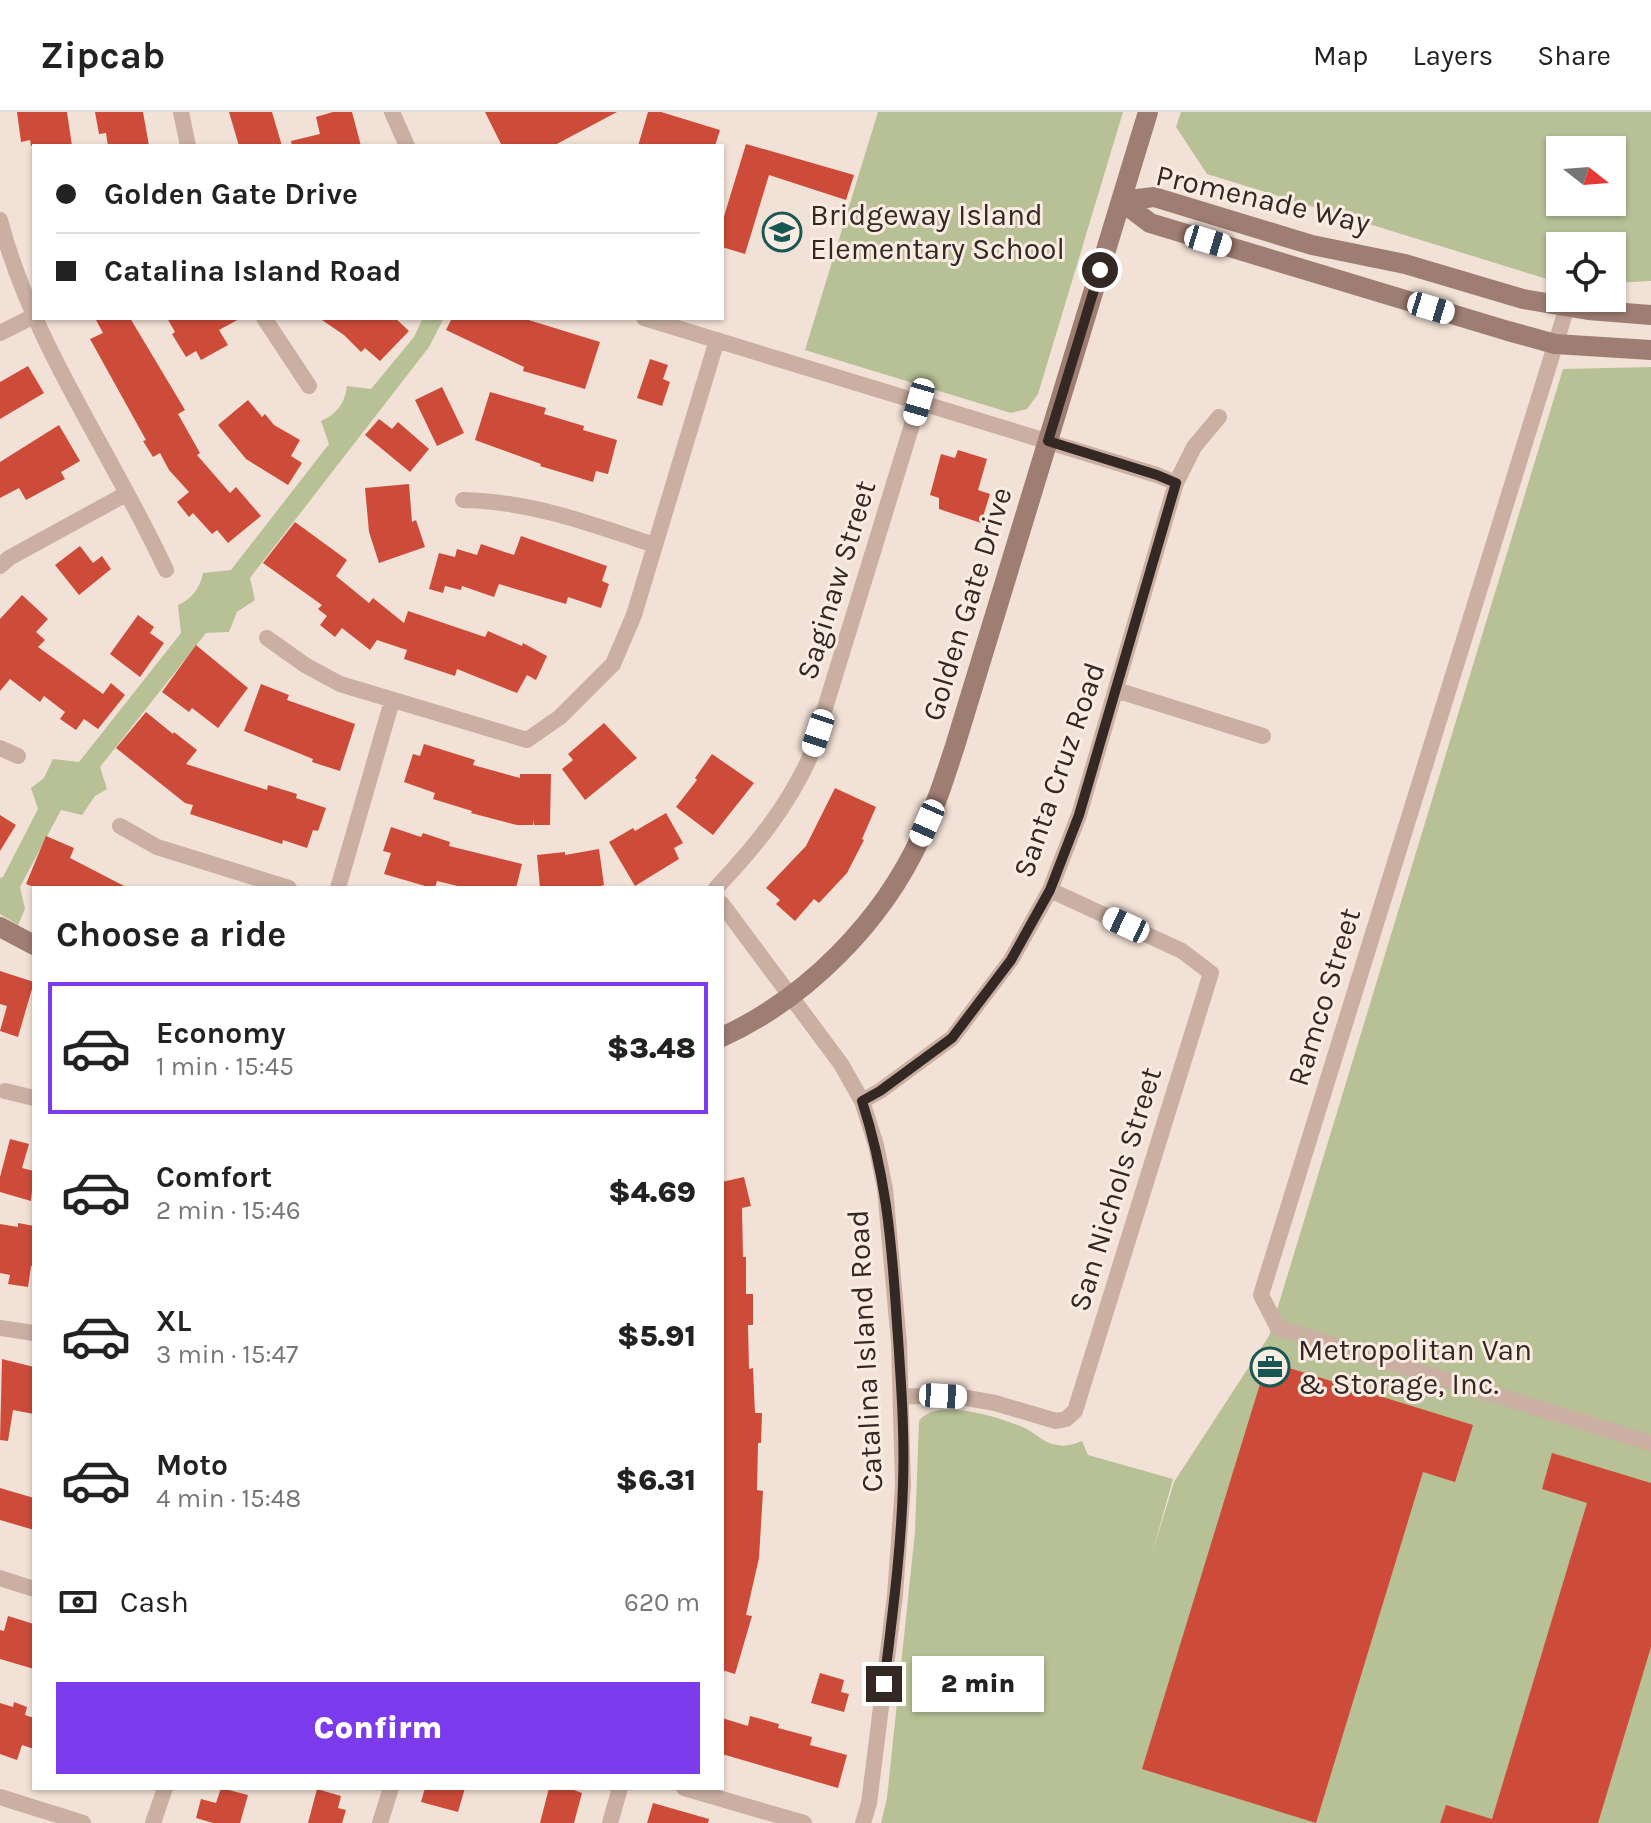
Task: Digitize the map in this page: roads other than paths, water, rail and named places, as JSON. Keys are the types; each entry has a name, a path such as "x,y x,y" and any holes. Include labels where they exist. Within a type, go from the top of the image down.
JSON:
{"street":[{"path":"181,112 188,144"},
{"path":"392,112 406,144"},
{"name":"Golden Gate Drive","path":"724,1036 758,1018 791,995 840,953 903,871 920,840 955,746 1148,112"},
{"name":"Promenade Way","path":"1121,201 1154,197 1312,245 1392,261 1546,303"},
{"name":"Promenade Way","path":"1121,201 1150,223 1555,344 1651,350"},
{"path":"0,220 32,313"},
{"name":"Ramco Street","path":"1565,312 1261,1295 1278,1328 1651,1443"},
{"name":"Promenade Way","path":"1620,312 1651,315"},
{"path":"0,333 32,317"},
{"path":"35,320 166,570"},
{"path":"265,320 309,386"},
{"path":"651,320 1176,483"},
{"path":"267,638 305,665 340,684 527,740 560,717 613,664 634,615 717,340"},
{"name":"Saginaw Street","path":"718,886 769,829 793,792 810,757 919,402"},
{"name":"Santa Cruz Road","path":"862,1101 952,1038 1011,960 1050,890 1079,815 1176,483 1194,447 1219,417"},
{"path":"0,566 9,558 126,494"},
{"path":"463,500 500,500 526,505 654,545"},
{"path":"1116,690 1263,736"},
{"path":"339,886 392,701"},
{"path":"0,748 18,756"},
{"path":"120,826 157,847 283,886"},
{"name":"San Nichols Street","path":"901,1396 961,1397 995,1403 1048,1420 1066,1419 1075,1411 1211,973 1182,951 1050,890"},
{"name":"Catalina Island Road","path":"724,907 841,1064 862,1101 876,1145 885,1189 901,1396 903,1485 895,1595 869,1803 863,1823"},
{"path":"0,927 32,944"},
{"path":"5,1091 32,1098"},
{"path":"0,1328 32,1333"},
{"path":"0,1578 32,1588"},
{"path":"153,1823 164,1790"},
{"path":"380,1823 390,1790"},
{"path":"610,1823 619,1790"},
{"path":"691,1790 804,1823"},
{"path":"0,1797 83,1823"}],"place":[{"name":"Bridgeway Island Elementary School","path":"782,232"},
{"name":"Metropolitan Van & Storage, Inc.","path":"1270,1367"}]}
